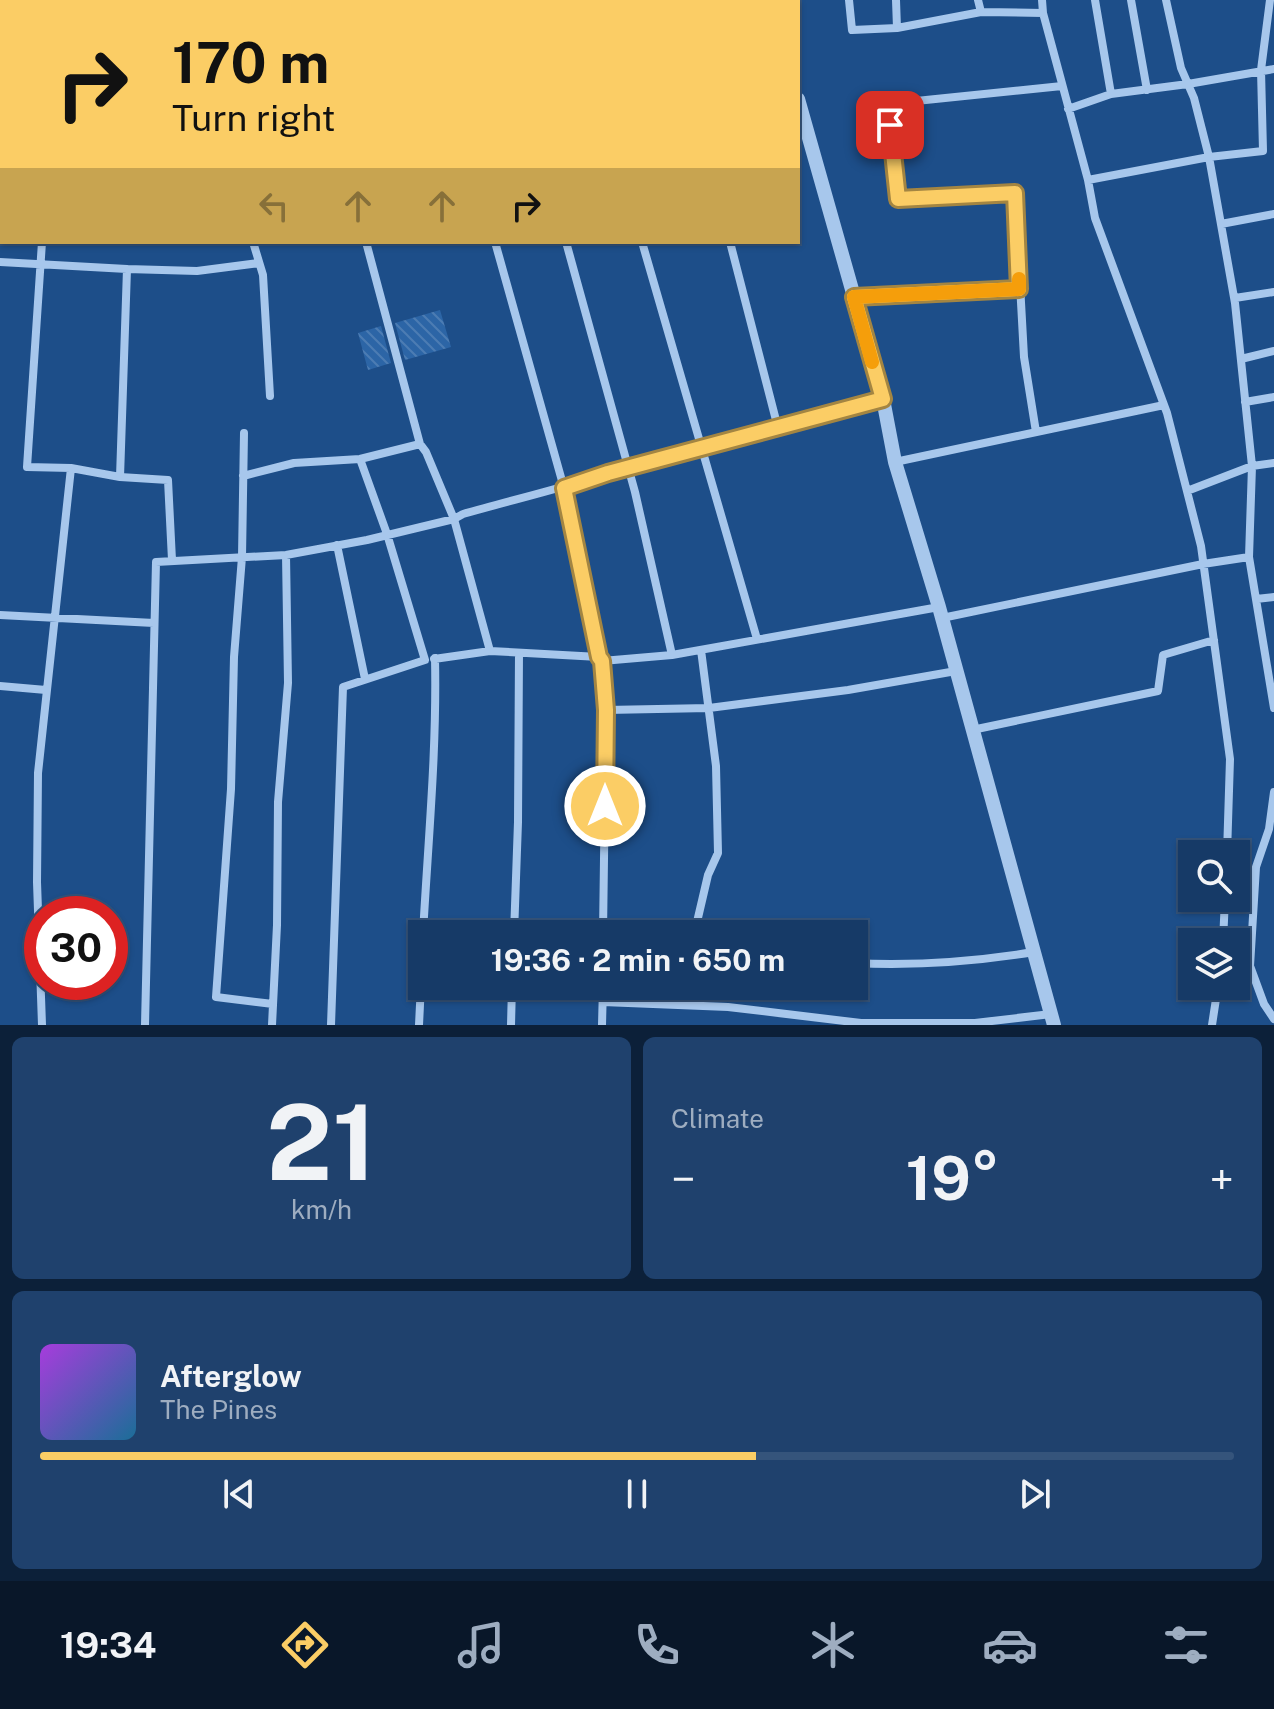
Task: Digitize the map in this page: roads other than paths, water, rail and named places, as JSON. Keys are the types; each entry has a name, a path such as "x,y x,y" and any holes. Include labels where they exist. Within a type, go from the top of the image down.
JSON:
{"street":[{"path":"849,0 852,30 897,28 981,12 1043,13"},
{"path":"896,0 897,28"},
{"path":"978,0 981,12"},
{"path":"1042,0 1095,218 1164,405 1201,546 1230,759 1227,840"},
{"path":"1095,0 1111,94"},
{"path":"1131,0 1147,90"},
{"path":"1166,0 1181,68 1194,98 1209,157 1235,298 1252,466 1249,557 1274,708"},
{"path":"1088,180 1209,157 1263,151 1261,70 1270,0"},
{"path":"1068,109 1111,94 1274,69"},
{"path":"1036,432 1024,357 1015,193 898,199 887,104 1062,86"},
{"path":"602,1025 603,1002 728,1007 861,1023 1052,1020 941,612 895,462 883,399 800,106"},
{"path":"1221,224 1274,214"},
{"path":"42,244 27,467 71,468 120,477 168,480 172,560"},
{"path":"254,244 263,275 270,396"},
{"path":"367,244 420,444 454,519 490,651"},
{"path":"496,244 564,488 601,659 606,710 603,920"},
{"path":"567,244 628,468 672,655"},
{"path":"643,244 757,639"},
{"path":"731,244 778,428"},
{"path":"0,262 197,271 259,263"},
{"path":"120,477 127,269"},
{"path":"854,297 1019,289"},
{"path":"1235,298 1274,292"},
{"path":"1241,359 1274,351"},
{"path":"1245,402 1274,397"},
{"path":"145,1025 156,562 286,555 454,519 539,492 564,488 883,399"},
{"path":"895,462 1164,405"},
{"path":"244,433 242,557 234,657 231,789 216,997 273,1004"},
{"path":"243,476 294,463 360,459 420,444"},
{"path":"360,459 387,534 425,660"},
{"path":"1187,491 1252,466 1274,463"},
{"path":"42,1025 37,882 38,773 71,468"},
{"path":"337,545 365,679"},
{"path":"272,1025 278,802 288,683 286,555"},
{"path":"331,1025 343,687 435,658 490,651 601,659 672,655 941,612 1249,557"},
{"path":"1256,599 1274,597"},
{"path":"0,615 154,623"},
{"path":"972,730 1158,691 1163,655 1214,640"},
{"path":"697,920 708,875 718,853 716,766 701,650"},
{"path":"514,920 519,653"},
{"path":"424,920 436,719 435,658"},
{"path":"606,710 709,708 848,690 956,671"},
{"path":"0,686 46,690"},
{"path":"1274,792 1269,829 1256,867 1250,966 1264,1004 1274,1019"},
{"path":"868,964 979,961 1034,952"},
{"path":"419,1025 420,1000"},
{"path":"511,1025 512,1000"},
{"path":"697,1000 697,1005"},
{"path":"1212,1025 1216,1000"}]}
